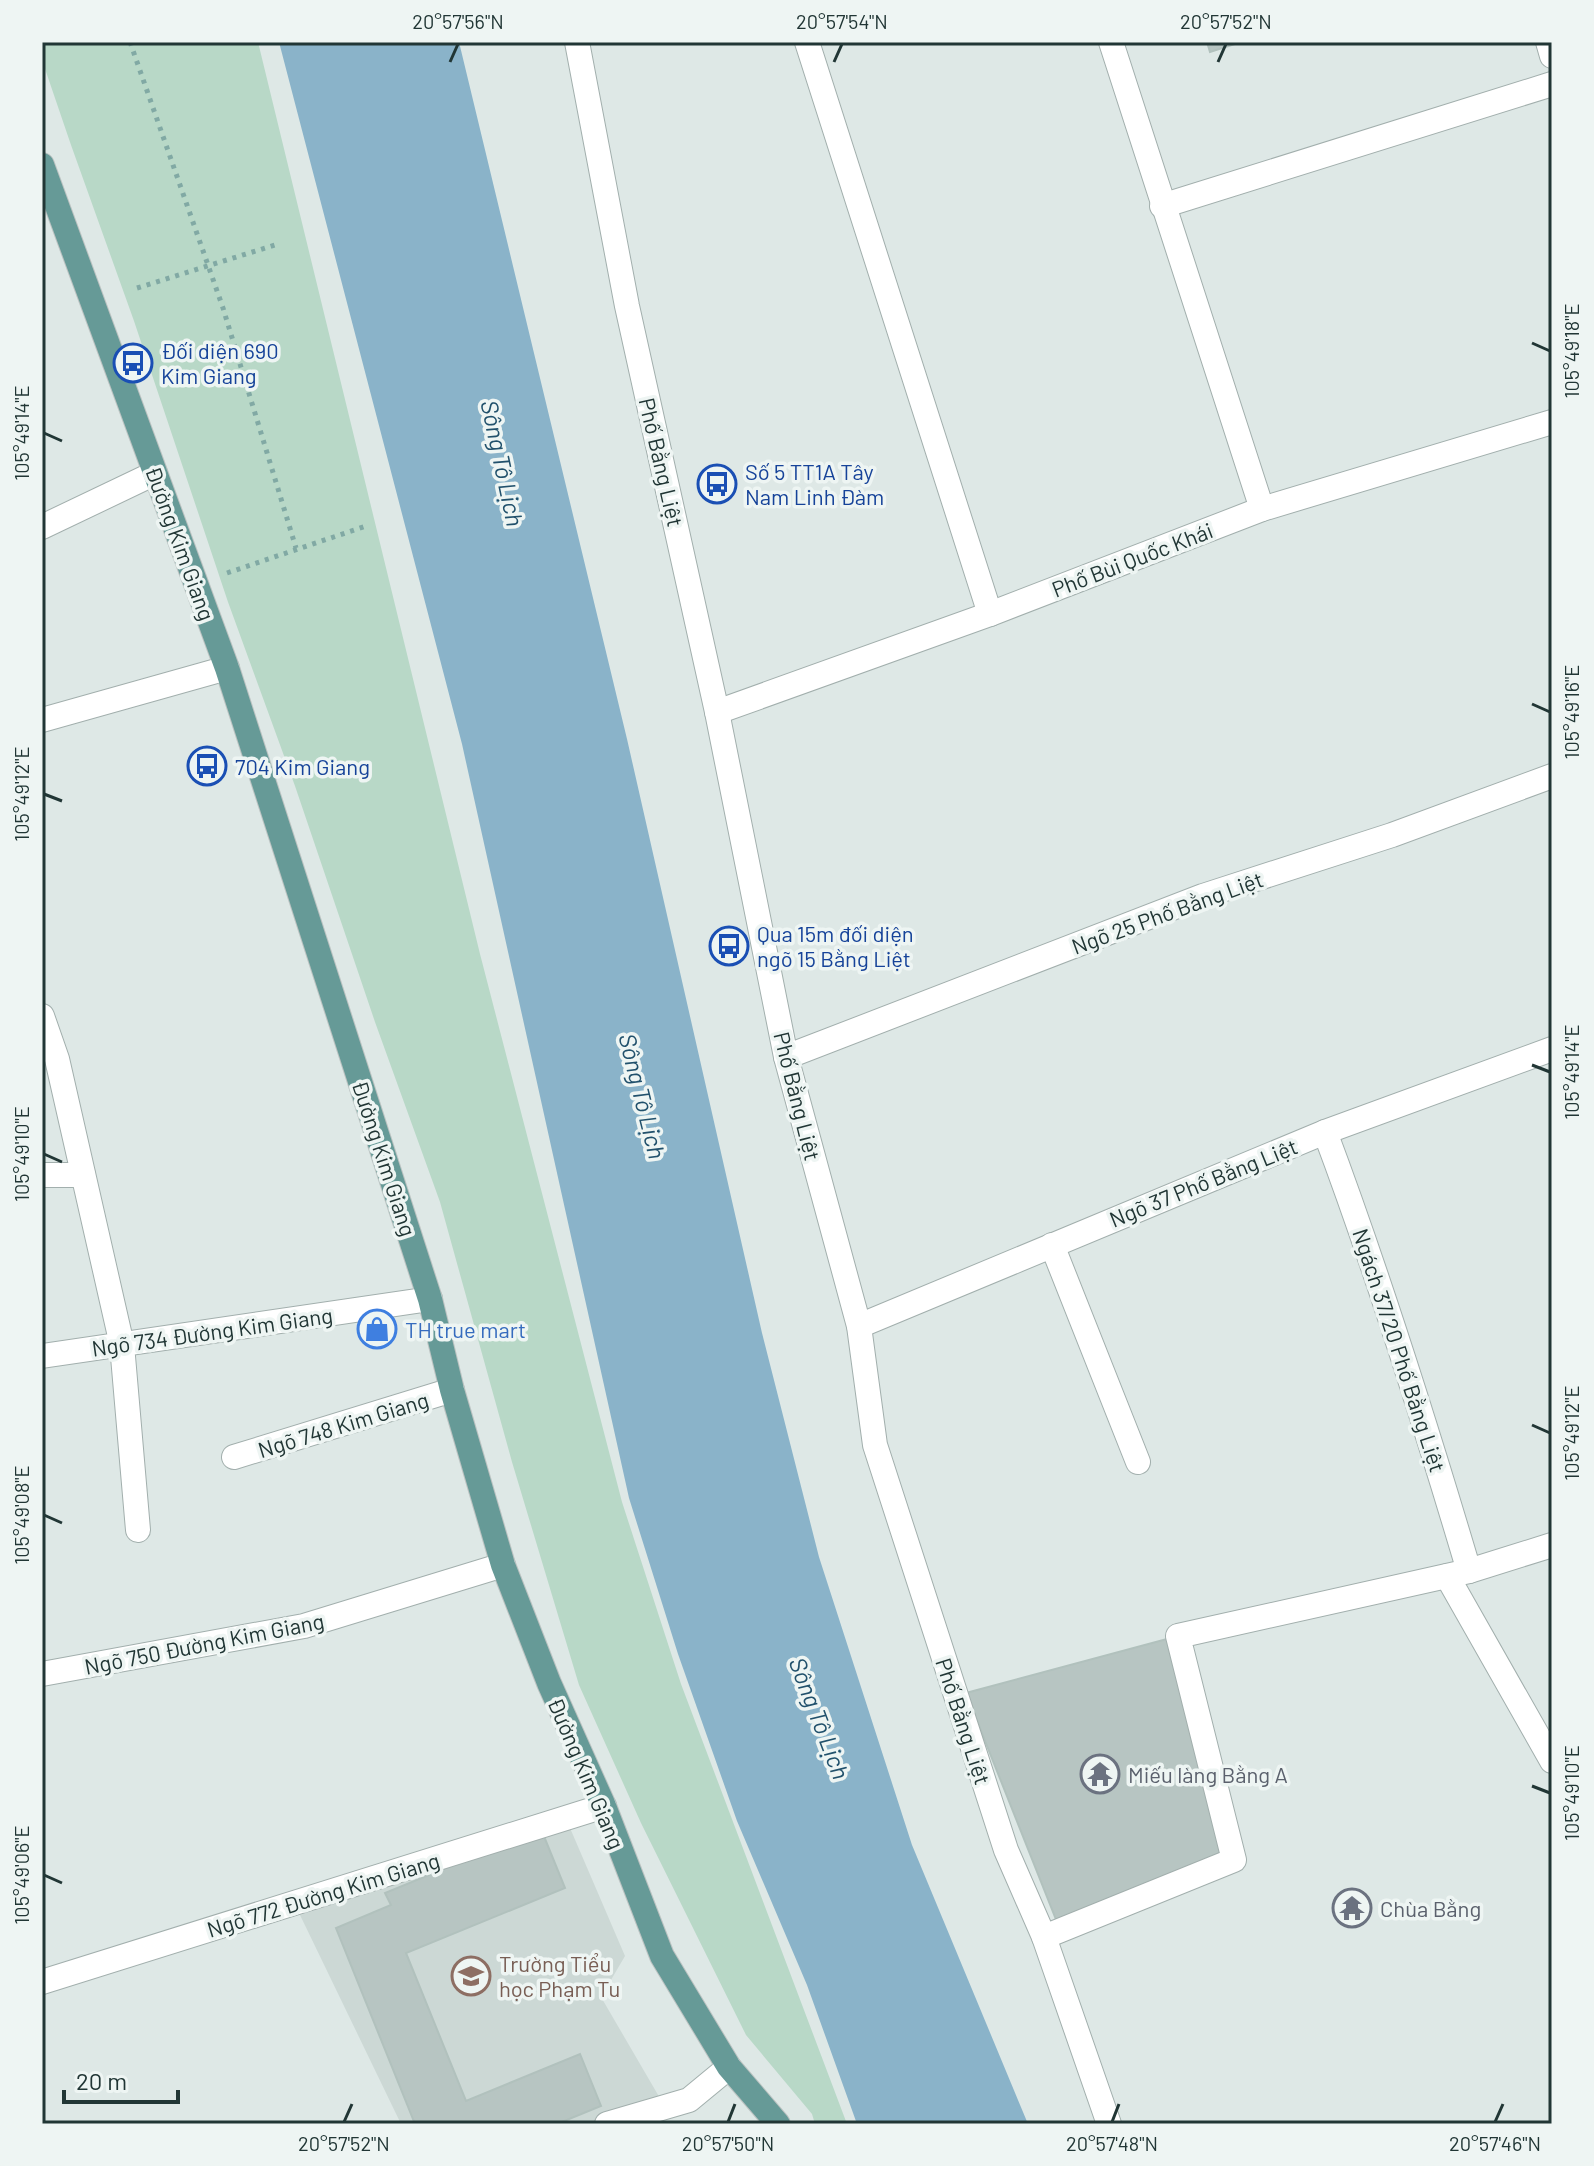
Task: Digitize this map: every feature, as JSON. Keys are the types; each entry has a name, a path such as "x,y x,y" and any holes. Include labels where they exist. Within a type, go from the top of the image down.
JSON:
{"main road":[{"name":"Đường Kim Giang","path":"42,165 227,668 430,1299 452,1390 503,1565 549,1683 604,1806 662,1956 729,2067 778,2124"}],"street":[{"name":"Phố Bằng Liệt","path":"577,42 627,306 717,712 786,1057 859,1326 875,1445 1006,1850 1044,1937 1109,2124"},
{"path":"807,42 990,614"},
{"path":"1111,42 1262,509"},
{"path":"1548,42 1552,56"},
{"path":"1162,206 1552,84"},
{"name":"Phố Bùi Quốc Khái","path":"717,712 990,614 1262,509 1552,422"},
{"path":"42,527 155,473"},
{"path":"42,720 227,668"},
{"name":"Ngõ 25 Phố Bằng Liệt","path":"786,1057 1203,896 1392,835 1552,776"},
{"path":"42,1016 57,1059 122,1345 138,1530"},
{"name":"Ngõ 37 Phố Bằng Liệt","path":"859,1326 1325,1132 1552,1049"},
{"name":"Ngách 37/20 Phố Bằng Liệt","path":"1325,1132 1419,1404 1458,1574 1552,1761"},
{"path":"42,1175 83,1175"},
{"path":"1052,1245 1138,1462"},
{"name":"Ngõ 734 Đường Kim Giang","path":"42,1356 430,1299"},
{"name":"Ngõ 748 Kim Giang","path":"234,1457 452,1390"},
{"path":"1044,1937 1234,1860 1178,1636 1458,1574 1552,1545"},
{"name":"Ngõ 750 Đường Kim Giang","path":"42,1674 304,1626 503,1565"},
{"name":"Ngõ 772 Đường Kim Giang","path":"42,1982 604,1806"},
{"path":"607,2124 689,2100 729,2067"}],"path":[{"path":"130,42 209,266 296,548"},
{"path":"137,288 278,244"},
{"path":"227,573 369,525"}],"shaded area":[{"name":"Trường Tiểu học Phạm Tu","path":"570,1828 625,1956 601,1997 661,2100 585,2124 401,2124 300,1915"}],"green space":[{"path":"42,42 258,42 480,954 622,1502 681,1684 847,2124 815,2124 812,2114 746,2035 641,1823 579,1685 512,1462 440,1202 71,145 42,60"}],"water":[{"name":"Sông Tô Lịch","path":"279,42 459,42 627,739 762,1333 819,1557 912,1845 1028,2124 857,2124 807,1985 737,1821 678,1654 629,1498 462,744"}],"building":[{"path":"1207,42 1241,42 1210,52"},
{"name":"Miếu làng Bằng A","path":"1167,1639 1223,1854 1057,1922 966,1693"},
{"path":"541,1829 565,1888 406,1953 466,2101 580,2054 601,2106 557,2124 415,2124 336,1928 391,1905 385,1893"}],"place":[{"name":"Đối diện 690 Kim Giang","path":"133,363"},
{"name":"Số 5 TT1A Tây Nam Linh Đàm","path":"717,484"},
{"name":"704 Kim Giang","path":"207,766"},
{"name":"Qua 15m đối diện ngõ 15 Bằng Liệt","path":"729,946"},
{"name":"TH true mart","path":"377,1329"},
{"name":"Miếu làng Bằng A","path":"1100,1774"},
{"name":"Chùa Bằng","path":"1352,1908"},
{"name":"Trường Tiểu học Phạm Tu","path":"471,1976"}]}
